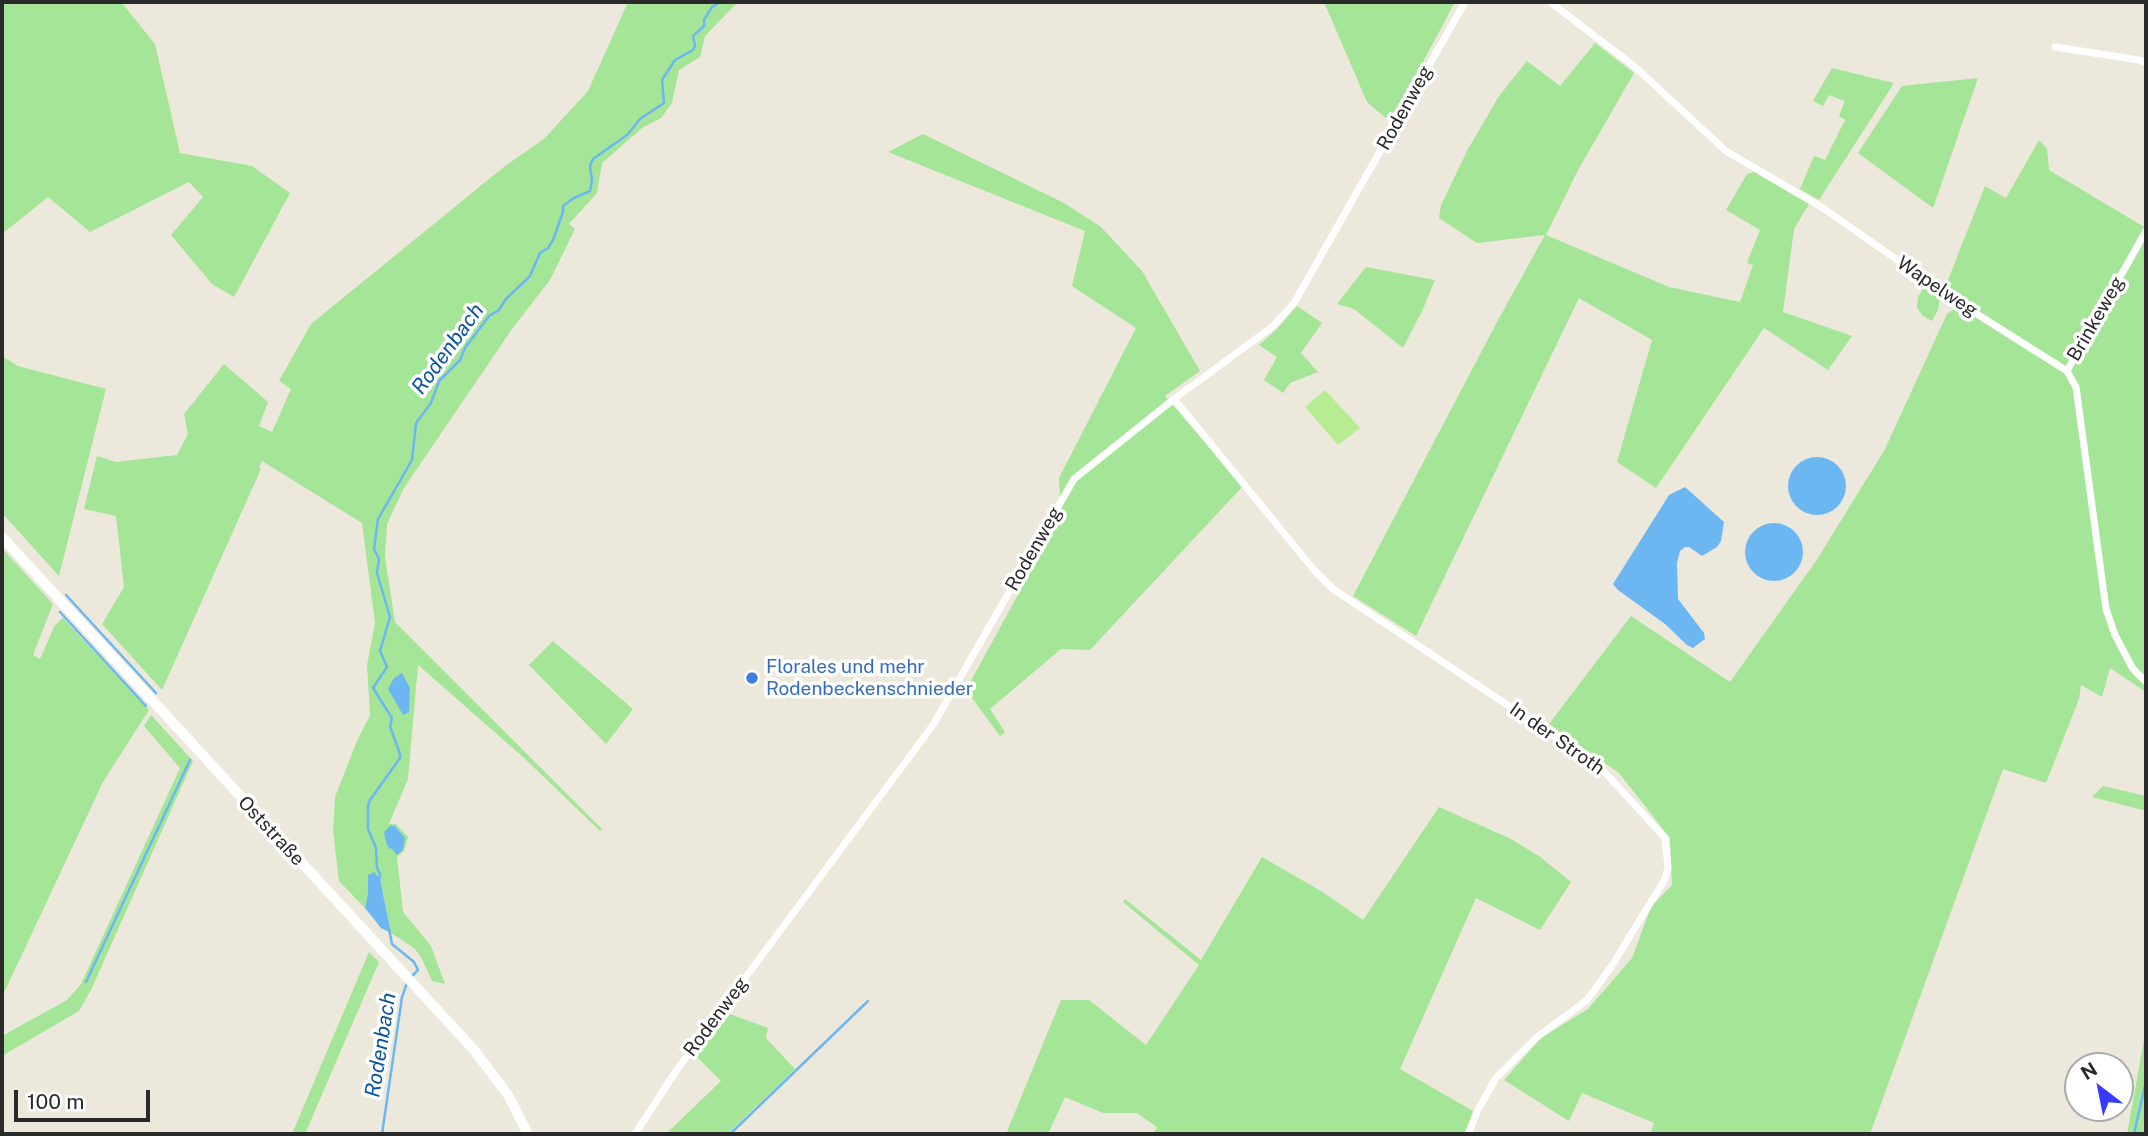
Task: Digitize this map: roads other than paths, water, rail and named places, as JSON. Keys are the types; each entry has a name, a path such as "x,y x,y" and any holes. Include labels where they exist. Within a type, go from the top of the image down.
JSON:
{"main road":[{"name":"Oststraße","path":"2,537 491,1071 508,1095 528,1134"}],"street":[{"name":"Rodenweg","path":"635,1134 676,1071 933,725 1074,479 1174,399 1272,327 1294,303 1465,2"},
{"name":"Wapelweg","path":"1550,2 1634,66 1726,151 1823,208 1950,297 2067,371"},
{"path":"2055,47 2146,63"},
{"name":"Brinkeweg","path":"2067,371 2146,231"},
{"path":"2067,371 2076,387 2106,609 2115,635 2133,669 2146,682"},
{"name":"In der Stroth","path":"1174,399 1314,570 1333,589 1599,766 1665,838 1668,867 1665,879 1611,967 1587,1000 1536,1038 1496,1078 1468,1134"}],"water":[{"path":"1811,457 1823,457 1838,465 1846,480 1846,492 1838,507 1823,515 1811,515 1796,507 1788,492 1788,480 1796,465"},
{"path":"1685,487 1724,522 1721,541 1717,547 1702,556 1685,547 1680,551 1677,563 1678,599 1704,633 1705,639 1693,648 1613,584 1669,495"},
{"path":"1768,523 1780,523 1795,531 1803,546 1803,558 1795,573 1780,581 1768,581 1753,573 1745,558 1745,546 1753,531"},
{"path":"402,673 410,688 409,712 403,715 388,689 394,678"},
{"path":"390,826 395,826 405,838 403,850 397,855 389,849 386,842 384,832"},
{"path":"374,872 380,879 391,933 381,928 365,908 368,875"}],"waterway":[{"name":"Rodenbach","path":"379,882 376,848 368,829 368,806 400,754 390,726 392,718 373,688 387,667 380,651 390,617 377,573 379,559 374,549 378,519 412,460 416,423 431,403 439,381 460,360 465,348 489,316 499,310 506,299 530,276 540,253 548,248 553,240 563,206 590,191 590,166 593,159 627,135 640,119 664,103 662,80 675,60 693,50 693,36 704,26 704,20 712,7 720,2"},
{"path":"66,595 156,693"},
{"path":"60,612 146,706"},
{"path":"86,982 190,760"},
{"name":"Rodenbach","path":"389,929 392,944 414,962 418,970 411,977"},
{"name":"Rodenbach","path":"382,1134 402,997 407,983"},
{"path":"730,1134 868,1001"},
{"path":"2134,1134 2146,1081"}],"place":[{"name":"Florales und mehr Rodenbeckenschnieder","path":"752,678"}]}
